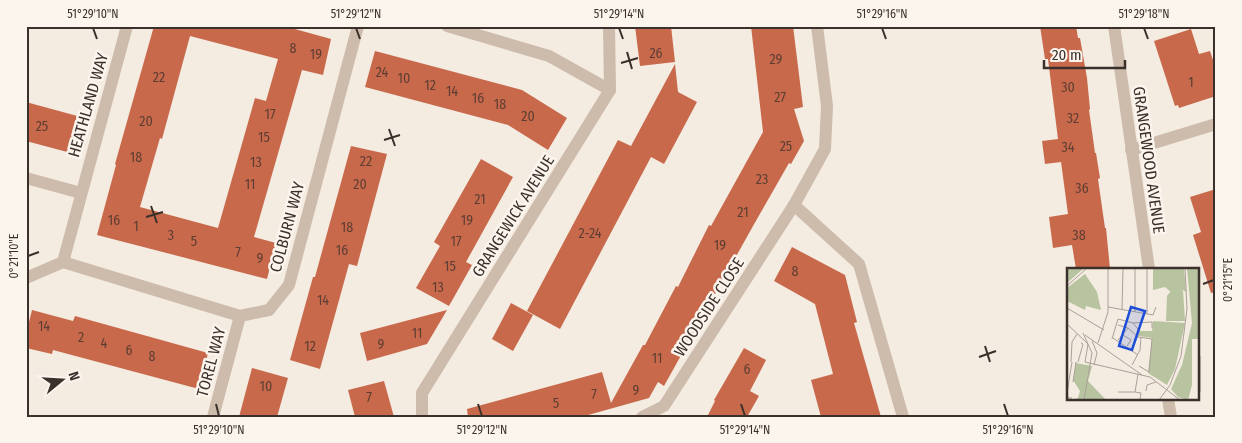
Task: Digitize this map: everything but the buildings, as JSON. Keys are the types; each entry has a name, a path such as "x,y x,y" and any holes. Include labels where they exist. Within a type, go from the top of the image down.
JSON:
{"street":[{"name":"HEATHLAND WAY","path":"63,262 127,26"},
{"name":"COLBURN WAY","path":"63,262 240,316 269,310 289,285 358,26"},
{"path":"447,26 548,56 610,90 610,26"},
{"name":"WOODSIDE CLOSE","path":"642,417 664,406 794,205 825,149 828,106 817,26"},
{"name":"GRANGEWOOD AVENUE","path":"1114,26 1149,268"},
{"name":"GRANGEWICK AVENUE","path":"422,417 422,393 610,90"},
{"path":"1131,150 1216,124"},
{"path":"26,178 81,192"},
{"path":"794,205 859,264 903,417"},
{"path":"26,278 63,262"},
{"name":"TOREL WAY","path":"213,417 240,316"},
{"path":"1168,400 1171,417"}]}
